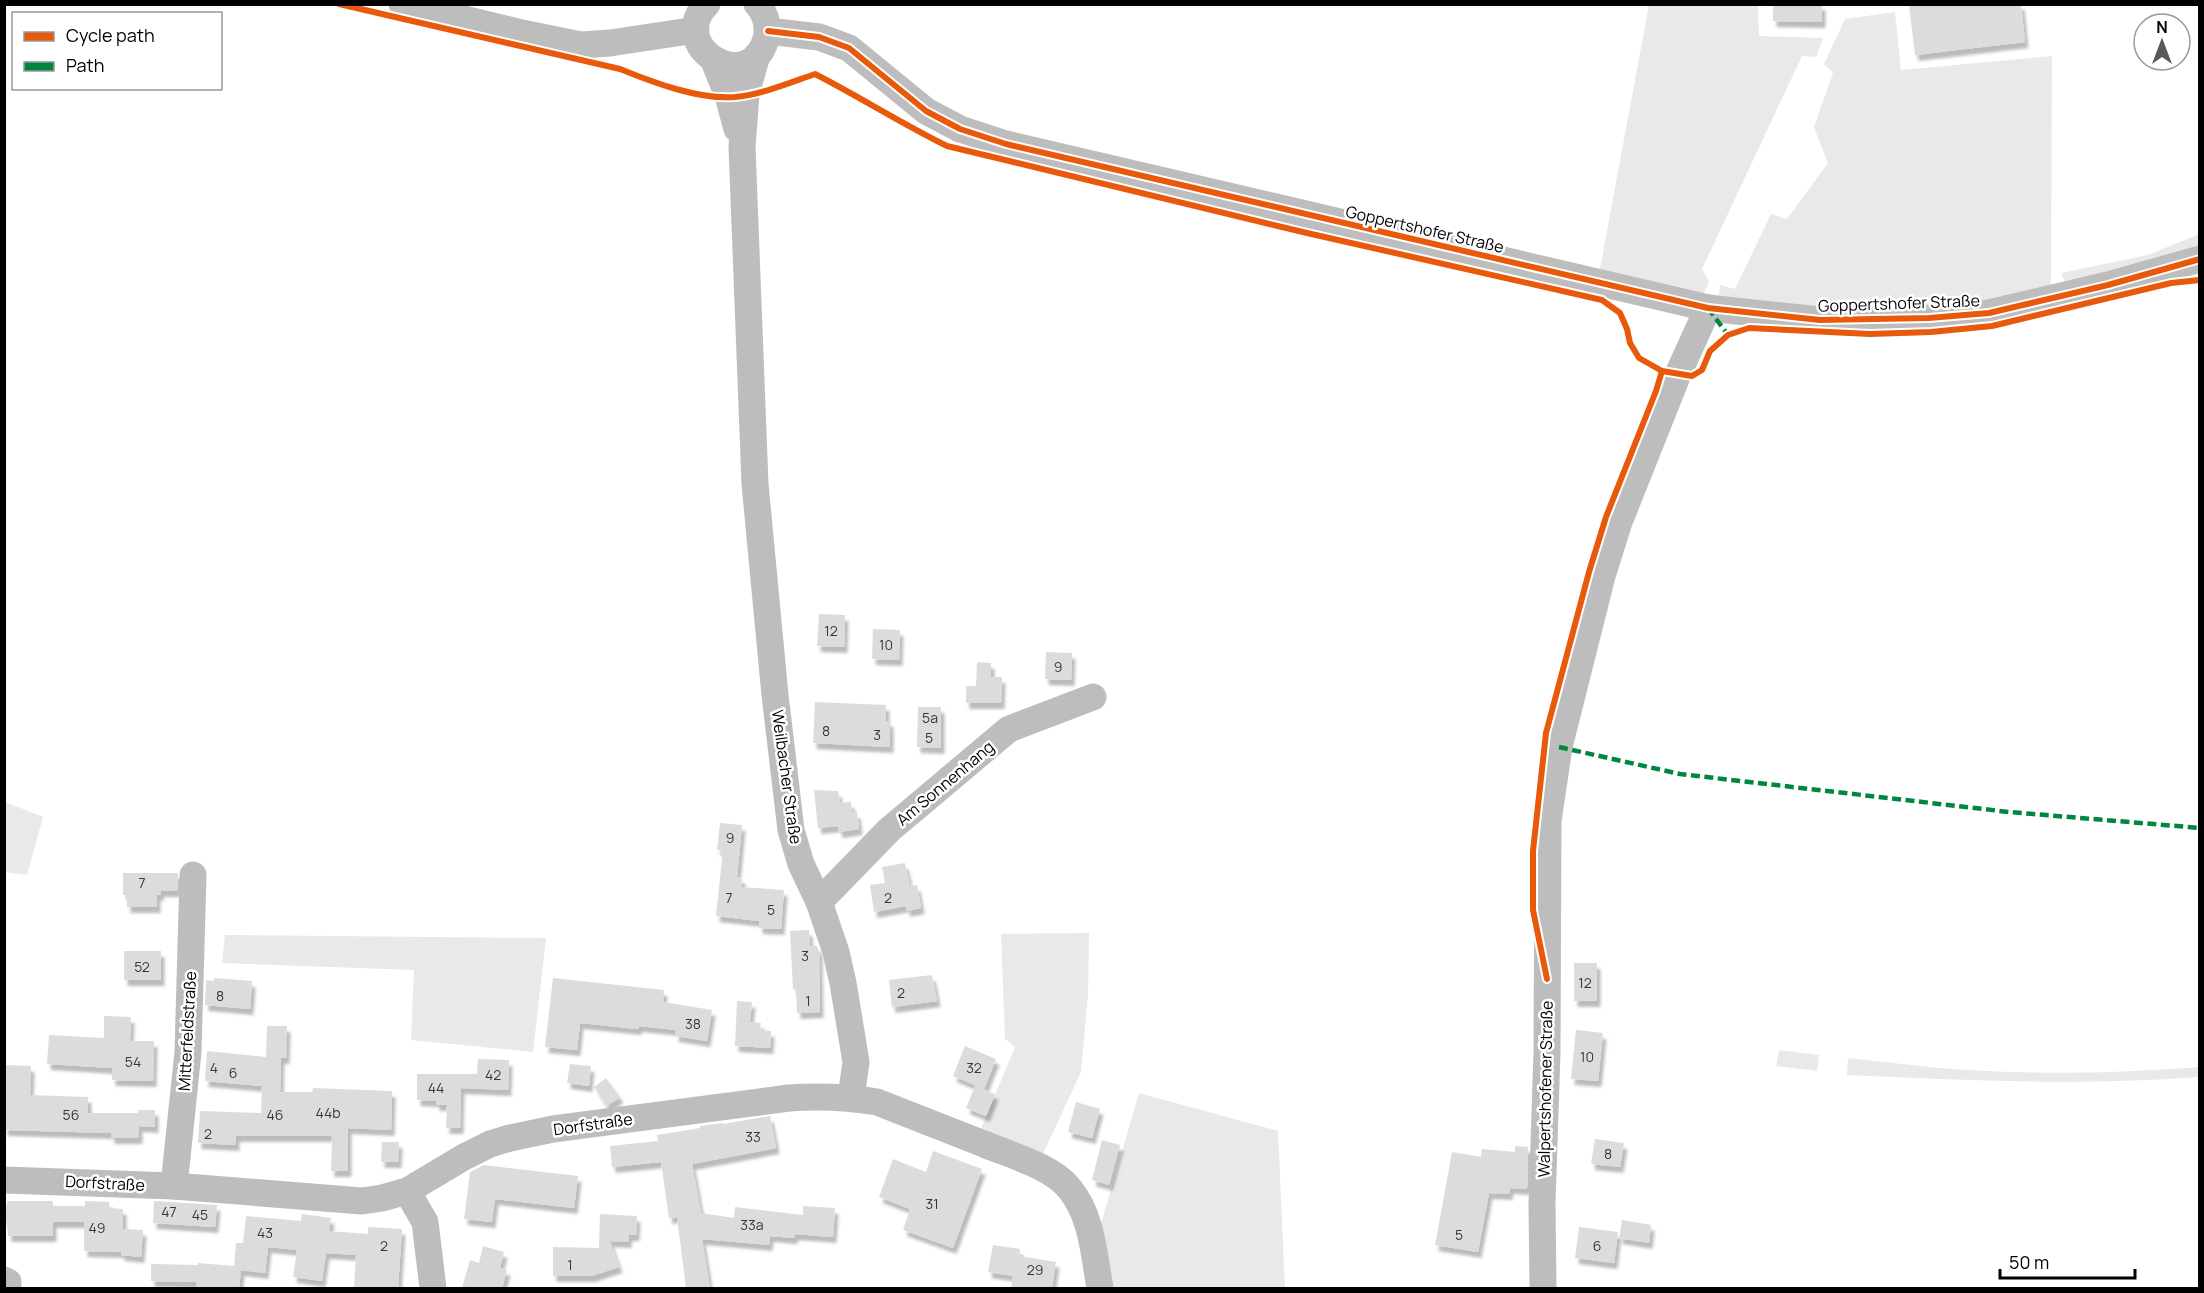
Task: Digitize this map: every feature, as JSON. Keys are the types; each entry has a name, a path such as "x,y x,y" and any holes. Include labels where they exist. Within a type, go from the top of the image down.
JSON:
{"street":[{"path":"402,4 581,45 696,30"},
{"path":"707,4 697,18 696,30 698,42 704,53 714,61 732,66 747,62 763,43"},
{"path":"742,147 746,94 763,43 767,21 757,4"},
{"name":"Goppertshofer Straße","path":"763,43 819,37 849,48 926,111 960,129 1006,144 1708,308 1820,320 1929,318 1989,313 2195,263"},
{"path":"714,61 728,96 742,147"},
{"name":"Weilbacher Straße","path":"742,147 755,484 775,695 791,830 801,864 819,902 836,952 843,983 855,1062 852,1098"},
{"name":"Walpertshofener Straße","path":"1543,1288 1542,1204 1547,1052 1548,820 1559,747 1602,576 1619,522 1678,374 1708,308"},
{"name":"Am Sonnenhang","path":"819,902 889,830 1009,729 1093,697"},
{"name":"Mitterfeldstraße","path":"174,1186 188,1052 194,875"},
{"name":"Dorfstraße","path":"4,1180 174,1186 347,1201 382,1198 407,1191 464,1157 490,1144 510,1138 553,1129 789,1098 827,1096 852,1098 877,1102 1057,1176 1070,1189 1085,1220 1092,1242 1100,1288"},
{"path":"407,1191 425,1222 433,1288"},
{"path":"4,1280 8,1282 8,1288"}],"shaded area":[{"path":"1649,5 1758,5 1759,36 1823,38 1816,57 1802,56 1702,269 1709,282 1704,292 1697,297 1599,274"},
{"path":"1895,12 1901,70 2052,56 2051,289 1986,305 1869,313 1719,296 1720,285 1735,289 1771,214 1787,219 1828,163 1814,127 1833,73 1824,64 1845,19"},
{"path":"2199,234 2199,245 2183,253 2066,285 2061,273 2148,255"},
{"path":"5,802 43,817 27,875 5,872"},
{"path":"1089,933 1088,995 1081,1072 1042,1156 980,1131 1015,1047 1005,1039 1001,934"},
{"path":"225,935 546,938 533,1052 411,1040 414,970 222,963"},
{"path":"1779,1050 1819,1055 1817,1071 1776,1066"},
{"path":"1848,1058 1939,1068 2036,1073 2199,1067 2199,1077 2067,1082 1847,1075"},
{"path":"1139,1093 1278,1131 1285,1288 1105,1288 1101,1224"}],"building":[{"path":"1773,4 1822,4 1822,22 1773,21"},
{"path":"1909,4 2021,4 2025,42 1915,55"},
{"path":"819,614 845,615 844,647 817,646"},
{"path":"873,629 900,630 899,660 872,659"},
{"path":"1046,652 1072,653 1071,680 1045,679"},
{"path":"977,662 991,663 991,677 1002,677 1001,703 966,703 966,686 976,686"},
{"path":"815,702 886,705 886,721 890,721 890,747 813,743"},
{"path":"918,707 941,707 941,748 917,747"},
{"path":"814,790 838,791 840,803 851,802 852,813 857,812 859,829 839,832 838,826 818,828"},
{"path":"720,823 742,825 737,877 742,878 741,887 784,890 781,929 759,928 759,921 716,916 723,850 717,850"},
{"path":"905,863 910,886 917,885 921,908 907,911 906,906 874,912 870,885 885,883 882,867"},
{"path":"123,873 178,873 177,891 160,891 161,895 157,895 157,907 127,907 127,895 123,895"},
{"path":"809,930 810,946 817,946 819,951 820,1012 797,1013 796,989 793,989 790,931"},
{"path":"124,951 161,951 161,980 124,980"},
{"path":"1574,963 1597,963 1597,1001 1574,1001"},
{"path":"932,975 937,1001 892,1007 889,980"},
{"path":"214,978 252,981 250,1009 205,1005 206,980 214,981"},
{"path":"553,978 664,990 663,1002 712,1010 707,1041 675,1036 676,1030 580,1023 577,1050 545,1047"},
{"path":"737,1001 752,1002 750,1021 740,1021 761,1023 760,1030 771,1031 770,1048 735,1046"},
{"path":"104,1016 131,1017 130,1041 154,1041 153,1081 112,1080 112,1068 47,1064 49,1035 104,1038"},
{"path":"267,1026 287,1026 286,1058 281,1058 280,1092 312,1092 313,1088 392,1091 391,1130 348,1128 348,1171 331,1171 332,1136 236,1136 236,1145 198,1143 200,1111 261,1113 262,1086 205,1081 207,1051 266,1057"},
{"path":"1576,1030 1603,1033 1598,1081 1571,1079"},
{"path":"965,1046 996,1059 984,1089 953,1076"},
{"path":"478,1059 509,1060 508,1090 461,1088 460,1128 446,1128 447,1105 436,1105 436,1101 417,1100 417,1074 477,1074"},
{"path":"570,1064 591,1066 589,1086 567,1083"},
{"path":"4,1065 31,1066 30,1095 88,1097 88,1113 138,1113 138,1110 155,1110 155,1127 139,1126 139,1138 111,1138 111,1133 4,1130"},
{"path":"606,1078 620,1097 607,1106 594,1087"},
{"path":"975,1086 995,1094 986,1116 966,1108"},
{"path":"1076,1102 1100,1109 1092,1138 1068,1132"},
{"path":"770,1116 776,1148 692,1164 701,1213 734,1218 735,1207 803,1215 803,1206 835,1208 833,1237 795,1234 794,1238 770,1236 769,1245 702,1239 710,1288 686,1288 677,1217 669,1218 661,1162 612,1167 610,1146 658,1141 657,1135"},
{"path":"1595,1139 1624,1143 1620,1167 1591,1164"},
{"path":"1102,1140 1120,1145 1109,1185 1092,1180"},
{"path":"382,1142 399,1142 398,1162 381,1162"},
{"path":"1515,1146 1528,1147 1527,1189 1510,1188 1509,1194 1489,1193 1478,1252 1435,1245 1452,1152 1481,1157 1482,1149 1515,1152"},
{"path":"933,1151 982,1169 953,1248 903,1230 910,1209 879,1197 893,1159 926,1172"},
{"path":"484,1165 578,1176 574,1208 495,1199 492,1222 464,1219 470,1172"},
{"path":"7,1201 53,1201 53,1206 85,1206 85,1201 109,1202 109,1208 123,1209 123,1229 143,1230 141,1257 121,1255 121,1252 84,1251 84,1222 53,1222 53,1236 8,1236 7,1222 4,1222 4,1205 7,1205"},
{"path":"154,1201 217,1205 215,1227 153,1223"},
{"path":"302,1214 331,1218 329,1231 368,1234 368,1227 402,1229 398,1288 354,1288 356,1255 326,1253 322,1281 293,1277 297,1250 268,1247 265,1273 241,1270 239,1288 196,1288 197,1282 151,1281 151,1264 198,1265 198,1263 234,1266 236,1243 243,1243 246,1216 301,1221"},
{"path":"600,1214 637,1216 636,1235 629,1235 628,1242 610,1241 619,1267 592,1276 553,1276 553,1247 599,1248"},
{"path":"1622,1220 1651,1225 1649,1243 1619,1238"},
{"path":"1579,1227 1618,1232 1614,1263 1575,1258"},
{"path":"993,1245 1020,1249 1019,1256 1056,1262 1052,1288 1011,1288 1013,1276 988,1272"},
{"path":"483,1246 504,1252 500,1268 507,1270 502,1288 462,1288 470,1260 479,1263"}],"marked path":[{"path":"1708,308 1728,335"},
{"path":"1559,747 1680,774 2009,812 2200,828"}],"cycle path":[{"path":"339,4 620,69 661,84 706,96 745,96 815,74 947,146 1307,233 1602,300 1620,313 1630,343 1639,358 1662,371 1692,376 1702,370 1710,351 1728,335 1749,328 1870,334 1931,332 1992,326 2171,283 2200,280"},
{"path":"768,31 819,37 849,48 926,111 960,129 1006,144 1708,308 1820,320 1929,318 1989,313 2108,285 2200,259"},
{"path":"1547,979 1533,910 1533,851 1546,733 1606,517 1662,371"}]}
